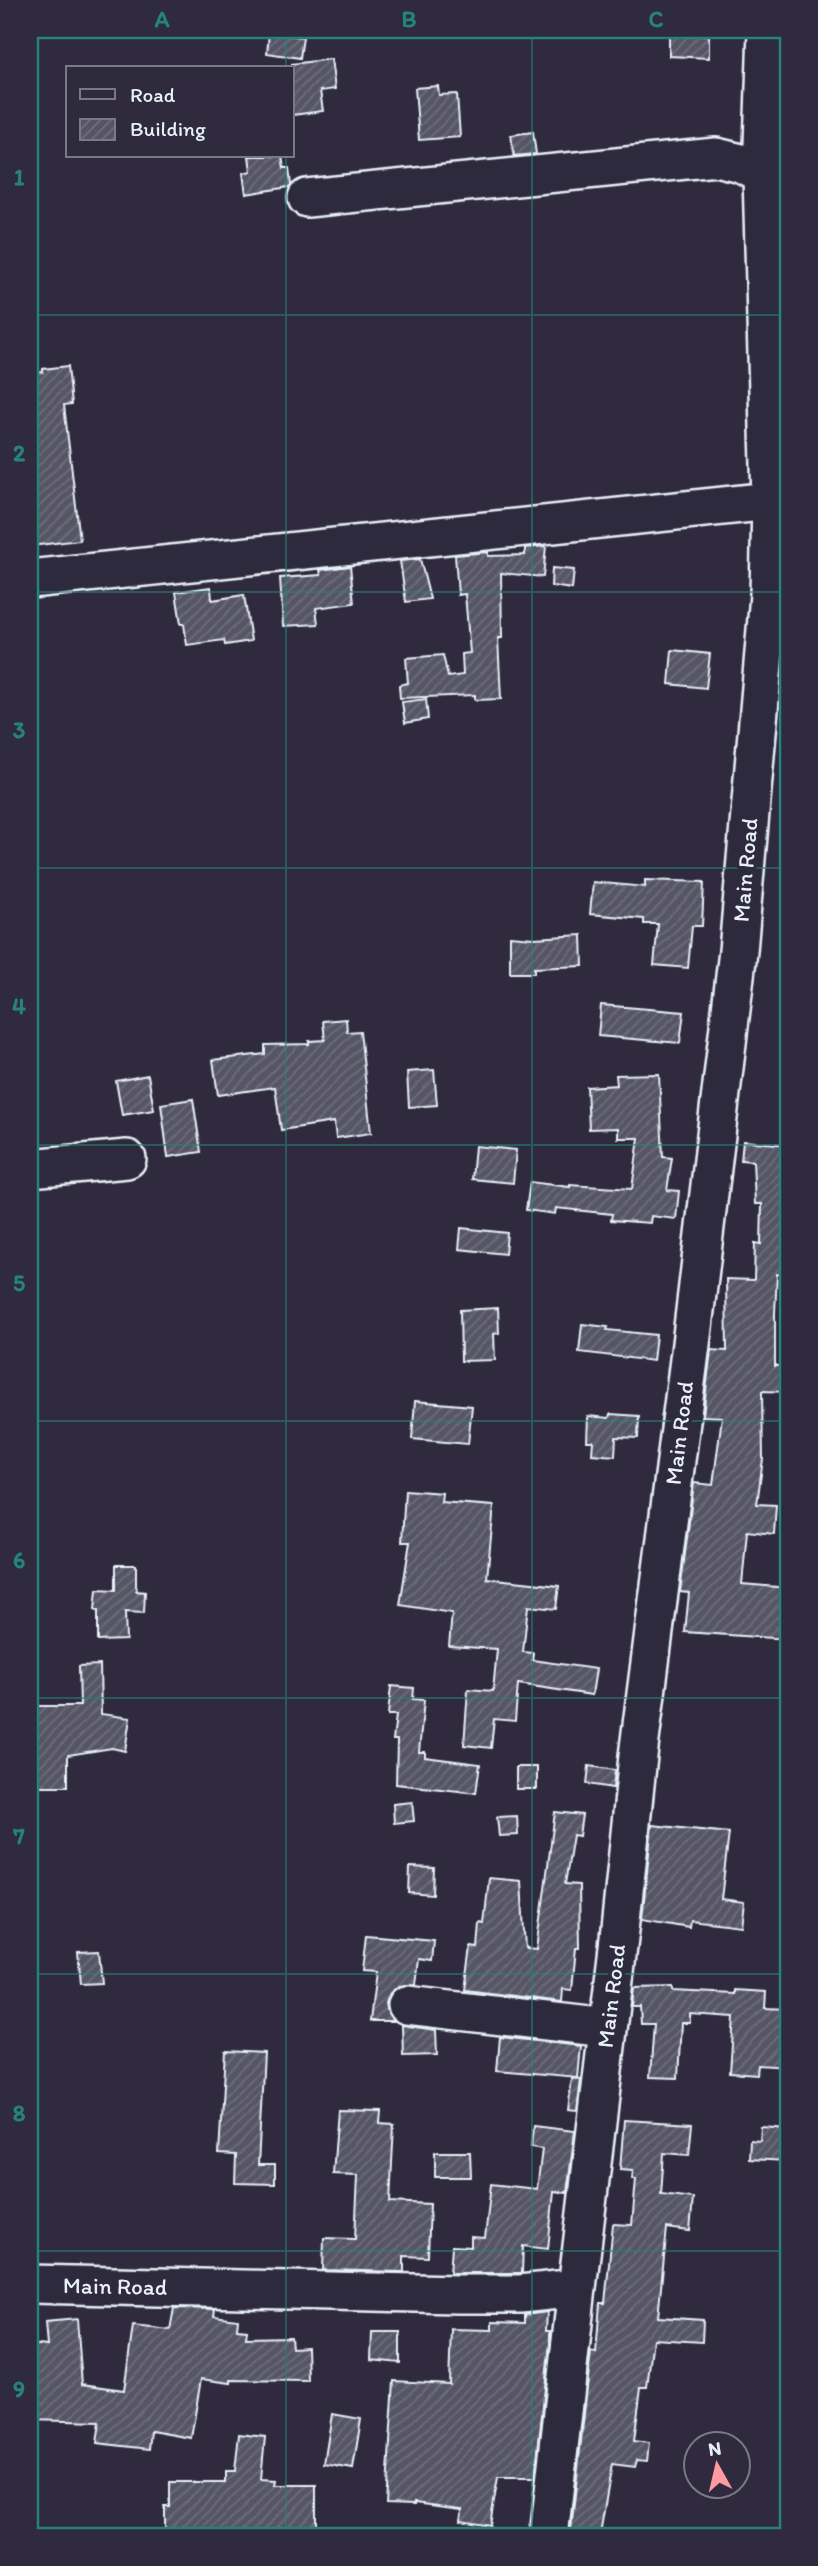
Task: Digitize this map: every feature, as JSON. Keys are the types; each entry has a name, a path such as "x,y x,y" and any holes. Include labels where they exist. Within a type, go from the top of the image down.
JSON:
{"street":[{"name":"Main Road","path":"30,2284 457,2294 520,2294 577,2288 779,595 771,501 771,159 767,30"},
{"path":"307,198 695,158 716,157 741,163 771,159"},
{"path":"30,579 771,501"},
{"path":"30,1168 127,1159"},
{"path":"407,2005 607,2028"},
{"path":"549,2536 577,2288"}],"building":[{"path":"269,33 303,37 300,58 267,53"},
{"path":"669,34 709,35 709,58 669,56"},
{"path":"331,59 335,89 320,91 323,111 294,115 292,64"},
{"path":"438,86 439,95 457,94 460,137 419,140 415,88"},
{"path":"533,132 536,154 514,156 511,135"},
{"path":"249,158 282,158 284,168 289,168 291,185 246,194 243,173 251,171"},
{"path":"68,366 72,404 64,405 80,540 30,546 30,373"},
{"path":"546,546 543,577 501,573 502,638 498,638 501,699 475,700 475,695 400,698 399,685 408,683 406,658 443,655 448,677 463,675 462,654 470,653 465,594 458,595 455,555 488,552 488,556 525,555 525,548"},
{"path":"420,559 430,599 406,602 400,561"},
{"path":"350,566 354,603 316,608 318,624 283,626 280,578 321,575 320,570"},
{"path":"552,568 574,570 572,589 551,586"},
{"path":"211,587 212,600 244,595 251,641 225,645 224,640 187,645 176,592"},
{"path":"672,650 710,654 706,688 669,684"},
{"path":"426,699 428,719 405,723 402,702"},
{"path":"645,880 704,882 702,926 692,926 688,968 654,965 658,924 644,924 644,919 590,914 593,882 645,887"},
{"path":"582,935 583,966 534,968 534,973 510,973 510,936 534,938"},
{"path":"601,1005 684,1012 680,1043 598,1036"},
{"path":"346,1019 347,1032 360,1031 371,1133 336,1138 334,1122 281,1130 275,1087 218,1095 213,1060 265,1054 265,1045 309,1044 309,1041 325,1040 323,1021"},
{"path":"434,1070 437,1105 409,1107 407,1072"},
{"path":"659,1074 663,1157 672,1158 667,1190 679,1191 676,1219 651,1216 650,1223 611,1220 612,1214 556,1208 555,1214 526,1210 530,1182 570,1187 632,1189 639,1138 618,1138 618,1128 589,1129 587,1087 617,1085 616,1075"},
{"path":"148,1075 154,1110 122,1115 116,1081"},
{"path":"193,1099 201,1152 168,1157 161,1104"},
{"path":"743,1141 788,1145 788,1275 777,1274 775,1366 788,1366 788,1392 762,1391 763,1459 757,1504 776,1505 774,1534 747,1531 742,1584 788,1588 788,1639 685,1632 689,1593 680,1592 694,1483 713,1485 722,1417 703,1416 711,1350 727,1351 726,1279 754,1280 755,1243 761,1244 762,1204 755,1204 753,1161 741,1160"},
{"path":"475,1146 516,1150 513,1183 472,1179"},
{"path":"461,1228 507,1233 505,1254 459,1249"},
{"path":"498,1308 499,1333 494,1334 495,1360 461,1361 460,1310"},
{"path":"582,1324 608,1327 607,1330 656,1335 653,1361 579,1352"},
{"path":"415,1401 472,1406 468,1444 412,1439"},
{"path":"610,1414 639,1416 638,1438 616,1437 615,1456 592,1454 593,1441 587,1441 588,1416 609,1418"},
{"path":"405,1490 442,1493 441,1502 494,1506 487,1578 559,1586 556,1609 528,1606 523,1652 533,1653 532,1660 596,1669 592,1695 518,1684 515,1721 494,1719 491,1748 464,1745 468,1689 493,1691 497,1649 449,1646 452,1613 400,1605 410,1542 402,1542"},
{"path":"116,1565 136,1565 136,1591 145,1592 144,1613 125,1612 126,1640 98,1641 98,1611 95,1610 97,1589 116,1590"},
{"path":"100,1665 101,1714 130,1718 125,1751 112,1748 68,1755 68,1786 30,1786 30,1706 80,1706 79,1666"},
{"path":"391,1686 414,1688 413,1699 424,1700 419,1752 425,1752 425,1757 480,1764 476,1793 396,1784 397,1740 393,1740 396,1715 388,1715"},
{"path":"589,1766 615,1770 613,1788 587,1784"},
{"path":"516,1767 537,1767 537,1789 516,1789"},
{"path":"412,1802 414,1821 394,1823 393,1804"},
{"path":"555,1812 582,1815 579,1836 573,1835 565,1884 579,1885 580,1948 576,1948 572,1990 563,1989 562,2002 465,1990 471,1947 478,1948 480,1923 484,1924 489,1878 521,1881 525,1948 537,1949"},
{"path":"517,1816 518,1835 499,1836 497,1817"},
{"path":"652,1825 729,1833 721,1899 744,1902 741,1926 690,1920 689,1927 642,1919"},
{"path":"410,1867 434,1868 433,1895 409,1893"},
{"path":"366,1935 434,1941 432,1961 419,1959 416,1985 399,1986 390,1993 386,2003 393,2021 370,2021 376,1972 362,1971"},
{"path":"99,1951 102,1983 81,1984 78,1952"},
{"path":"673,1987 673,1991 735,1994 735,1990 766,1992 765,2008 788,2009 788,2067 758,2065 757,2074 730,2072 734,2017 690,2014 690,2023 681,2023 678,2078 650,2077 654,2024 641,2024 640,2007 632,2007 634,1988"},
{"path":"402,2025 436,2030 437,2055 403,2056"},
{"path":"500,2037 581,2046 578,2078 497,2071"},
{"path":"225,2051 264,2053 258,2165 275,2165 275,2184 235,2183 236,2155 219,2154"},
{"path":"572,2079 581,2080 577,2111 568,2110"},
{"path":"338,2110 380,2111 379,2123 394,2124 390,2202 430,2204 428,2257 404,2256 404,2272 323,2270 324,2238 355,2239 358,2175 333,2174"},
{"path":"624,2120 692,2124 689,2155 664,2153 661,2194 693,2198 690,2231 667,2228 658,2317 703,2320 702,2342 653,2339 647,2387 641,2387 634,2441 649,2443 647,2461 637,2460 635,2467 612,2464 600,2534 571,2530 591,2352 596,2353 600,2303 605,2303 613,2224 632,2225 636,2179 632,2179 633,2170 620,2169"},
{"path":"533,2126 575,2131 567,2193 554,2191 548,2249 523,2246 522,2273 450,2273 452,2246 471,2247 471,2237 485,2238 491,2184 537,2189 542,2149 531,2147"},
{"path":"761,2127 788,2129 788,2161 749,2159 750,2140 760,2141"},
{"path":"435,2152 470,2152 471,2177 435,2177"},
{"path":"174,2308 215,2309 214,2316 238,2319 237,2329 247,2330 246,2338 291,2337 292,2348 307,2347 308,2381 231,2380 231,2383 201,2379 191,2438 151,2431 149,2449 97,2443 100,2422 30,2420 30,2344 47,2346 45,2322 77,2319 82,2384 124,2390 133,2326 170,2330"},
{"path":"547,2312 546,2331 550,2331 550,2343 535,2477 498,2477 490,2525 461,2520 462,2509 414,2503 386,2504 394,2381 449,2384 451,2329 492,2330 492,2322 525,2323 525,2315"},
{"path":"372,2332 400,2332 400,2363 371,2360"},
{"path":"332,2414 361,2419 353,2469 324,2464"},
{"path":"239,2434 265,2437 261,2479 276,2480 275,2485 316,2485 316,2536 165,2536 165,2507 170,2507 170,2482 226,2482 226,2471 235,2471"}]}
